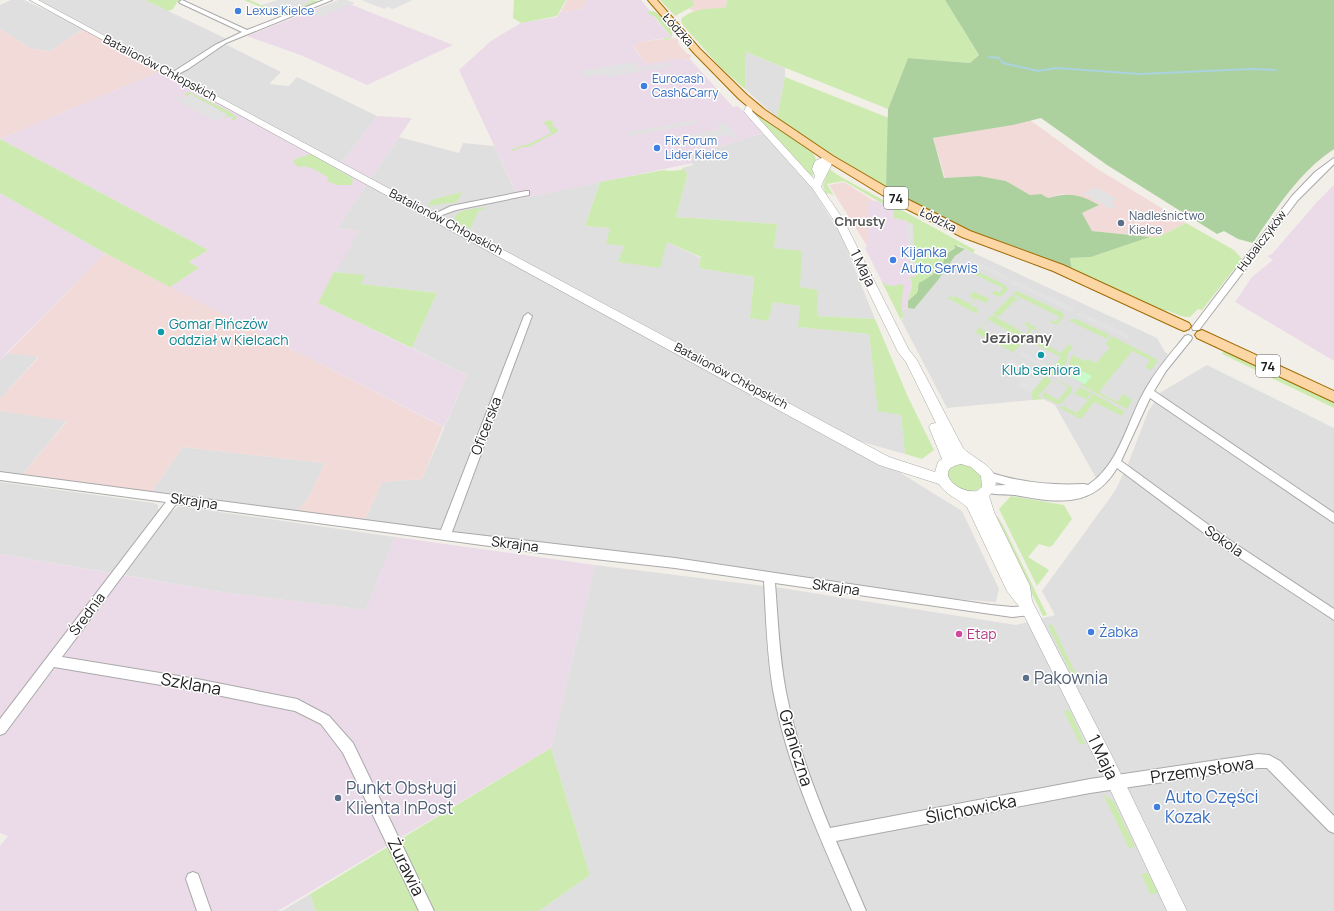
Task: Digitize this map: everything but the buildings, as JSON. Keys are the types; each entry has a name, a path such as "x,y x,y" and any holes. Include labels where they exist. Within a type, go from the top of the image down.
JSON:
{"main road":[{"name":"Łódzka","path":"652,0 697,51 752,105 829,158 901,201 966,234 1058,268 1192,332 1334,397"}],"street":[{"name":"Batalionów Chłopskich","path":"33,0 884,461 944,469"},
{"path":"172,74 186,68 217,46 329,0"},
{"path":"182,2 248,32"},
{"name":"1 Maja","path":"752,105 748,111 816,187 846,234 904,352 911,360 958,452 965,459"},
{"path":"816,187 820,176 826,171 829,158"},
{"name":"Hubalczyków","path":"986,486 1067,498 1080,494 1094,486 1109,474 1148,392 1295,198 1334,160"},
{"path":"434,216 465,205 526,193"},
{"name":"Oficerska","path":"445,535 528,316"},
{"name":"1 Maja","path":"904,352 904,360 944,446 944,469"},
{"path":"1148,392 1334,519"},
{"path":"965,459 979,465 986,486 974,497 965,497 950,490 944,469 965,459"},
{"name":"Sokola","path":"1116,462 1219,538 1334,615"},
{"name":"Skrajna","path":"0,476 669,563 991,610 1007,612 1028,608"},
{"name":"1 Maja","path":"986,486 982,499 1022,586 1028,608"},
{"name":"1 Maja","path":"965,497 972,503 1012,586 1028,608 1177,911"},
{"name":"Średnia","path":"0,730 174,499"},
{"name":"Graniczna","path":"769,577 776,668 782,706 796,752 826,836 858,911"},
{"name":"Szklana","path":"52,662 197,685 297,705 325,720"},
{"name":"Żurawia","path":"325,720 348,748 427,911"},
{"name":"Przemysłowa","path":"1115,783 1253,761 1269,762 1279,769 1334,826"},
{"name":"Ślichowicka","path":"826,836 1115,783"},
{"path":"193,879 204,911"}],"shaded area":[{"path":"11,0 24,0 80,26 39,0 145,0 229,40 223,43 281,72 269,84 289,86 297,77 377,116 340,165 85,28 50,51 32,49 0,29 0,5"},
{"path":"278,0 311,0 310,1 312,2 284,13 278,13 261,5"},
{"path":"339,0 346,0 354,3 352,5 453,45 367,85 303,56 247,36"},
{"path":"339,0 346,0 354,3 320,17 311,13 311,12"},
{"path":"361,0 413,0 393,9 388,7 384,9"},
{"path":"567,0 587,0 582,9 564,12 561,11"},
{"path":"587,0 641,0 651,12 648,12 650,15 655,16 654,17 672,37 639,42 633,46 646,64 681,58 685,60 690,59 733,107 738,106 763,133 688,157 693,163 519,199 459,70 491,41 521,23 557,17 561,11 564,12 582,9"},
{"path":"692,0 728,0 725,3 728,7 694,11 689,9 695,5"},
{"path":"85,28 163,70 0,139 0,29 32,49 50,51"},
{"path":"673,38 678,39 678,43 687,54 691,55 690,59 646,64 633,45 639,42 662,39 668,40"},
{"path":"746,52 785,68 785,77 777,118 745,89"},
{"path":"634,62 639,68 669,63 671,66 607,77 605,74 584,77 580,71"},
{"path":"163,70 340,165 377,116 412,118 337,228 359,231 318,303 467,375 444,427 170,287 199,268 189,262 208,250 0,139"},
{"path":"191,95 228,115 214,121 189,107 191,106 188,106 174,98 178,96 182,98"},
{"path":"696,120 699,123 630,136 628,132"},
{"path":"1030,120 1096,168 1186,223 1158,237 1092,231 1082,213 1099,205 1062,194 1048,198 1041,194 1030,195 1006,181 979,176 945,178 933,138 1013,125"},
{"path":"725,122 739,138 734,139 731,136 724,135 713,138 712,140 680,147 668,139 720,129 716,124"},
{"path":"763,133 812,188 841,235 875,319 817,316 774,248 777,224 676,217 687,176 686,171 682,168 693,165 687,157"},
{"path":"399,137 459,153 463,143 494,146 519,199 600,182 585,226 611,228 624,245 619,263 667,242 701,258 699,268 754,277 750,318 768,320 772,302 800,306 799,327 869,334 871,352 901,415 905,454 841,436 962,511 999,589 996,602 886,594 363,524 382,482 422,479 467,375 412,348 437,293 360,284 364,275 334,272 359,231 337,228"},
{"path":"844,182 874,201 867,202 867,246 829,185"},
{"path":"1334,185 1334,361 1235,302 1252,277 1273,260 1267,256 1272,254 1317,202"},
{"path":"1097,187 1117,199 1110,202 1117,206 1110,209 1083,193"},
{"path":"0,193 105,253 0,360"},
{"name":"Kijanka Auto Serwis","path":"868,201 877,201 893,210 894,218 907,221 914,250 915,266 915,271 910,272 915,274 916,278 910,278 912,286 908,308 901,310 903,316 901,320 865,248 867,246"},
{"path":"908,223 912,223 913,226 915,271 909,271 906,225"},
{"path":"965,249 1157,338 1165,352 1168,354 1148,392 1116,462 1099,483 1055,405 1043,399 947,408 901,320 903,319 903,314 901,310 908,308 914,309 955,256 960,251"},
{"path":"105,253 443,427 422,479 382,482 363,524 296,515 309,496 325,463 183,447 149,495 19,479 67,421 0,411 0,399 39,357 8,353"},
{"path":"971,259 1009,277 1006,280 968,262"},
{"path":"1013,280 1075,309 1072,312 1010,283"},
{"path":"1080,312 1130,335 1127,339 1076,314"},
{"path":"1022,352 1053,368 1050,371 1019,355"},
{"path":"8,353 39,356 0,399 0,360"},
{"path":"1011,359 1045,376 1031,393 1017,386 1021,381 999,370"},
{"path":"1207,365 1334,428 1334,911 539,911 590,875 551,748 595,565 781,588 1016,625 1055,615 1042,591 1115,491 1128,464 1148,412 1161,392"},
{"path":"0,411 67,420 19,479 0,476"},
{"path":"183,447 325,463 309,496 296,515 149,495"},
{"path":"0,482 154,503 158,505 158,509 163,515 112,573 0,554"},
{"path":"178,507 395,537 366,610 227,593 124,575 170,513"},
{"path":"395,537 595,565 551,748 278,911 0,911 0,846 8,836 0,833 0,554 227,593 366,610"},
{"path":"310,894 316,911 282,911"}],"green space":[{"path":"145,0 181,0 177,2 173,9 168,11"},
{"path":"244,0 250,0 278,13 311,0 319,1 282,16"},
{"path":"514,0 566,0 557,16 521,23 513,18"},
{"path":"660,0 692,0 695,5 675,16"},
{"path":"728,0 945,0 979,55 970,63 908,58 888,109 746,52 745,89 721,68 682,24 681,19 698,10 727,7 726,5 728,4 725,4"},
{"path":"945,0 1334,0 1334,149 1310,168 1299,180 1279,205 1253,243 1238,239 1224,231 1217,234 1107,165 1041,118 1013,125 933,138 944,178 979,176 1006,181 1030,195 1041,194 1048,198 1062,195 1080,196 1099,205 1082,213 1092,231 1150,237 1091,257 1070,258 1072,270 986,240 886,188 888,109 908,58 970,63 979,55"},
{"path":"652,11 663,18 669,26 672,37 654,16 647,12"},
{"path":"672,37 672,38 667,40 662,39"},
{"path":"785,77 889,118 886,188 825,151 777,118"},
{"path":"189,92 223,108 237,118 233,121 231,120 233,118 230,116 226,118 225,117 227,115 225,113 190,94 187,96 184,94"},
{"path":"754,111 813,153 816,159 812,178 753,112"},
{"path":"552,120 552,125 559,131 528,147 522,147 513,151 511,150 527,145 551,133 548,129 549,128 543,122"},
{"path":"0,139 208,250 189,262 199,268 170,287 105,253 0,193"},
{"path":"311,154 352,178 353,181 351,185 337,185 327,181 329,178 311,168 303,166 299,167 293,161"},
{"path":"682,168 686,171 687,176 676,217 777,224 774,248 802,251 800,287 818,290 817,316 875,319 908,397 934,450 922,459 905,454 901,415 878,411 869,334 798,327 800,306 773,302 768,321 750,318 754,277 699,268 701,257 667,242 660,268 618,262 624,246 606,244 610,228 585,226 600,182 663,170 682,170"},
{"path":"829,169 975,250 973,253 958,245 945,255 940,266 927,280 923,281 917,289 917,293 908,301 912,286 910,277 915,277 915,275 909,272 915,271 912,224 908,223 907,221 894,218 893,210 844,181 827,184 834,196 829,193 826,194 823,186"},
{"path":"462,192 457,202 428,206 431,200"},
{"path":"487,208 479,210 470,229 454,221 455,217 462,211"},
{"path":"1186,223 1234,250 1242,259 1202,310 1198,309 1190,317 1162,310 1072,270 1070,258 1091,257 1150,237 1158,237"},
{"path":"954,245 965,249 955,256 938,280 914,309 908,308 908,301 917,293 919,283 939,268 945,255 955,248"},
{"path":"976,271 1005,285 1008,290 1000,297 992,294 994,290 999,293 1003,288 974,274"},
{"path":"334,272 365,275 361,284 437,293 412,348 318,303"},
{"path":"882,282 886,285 904,285 901,306 903,316 901,320"},
{"path":"1017,291 1062,312 1064,315 1063,318 1057,325 1050,322 1051,320 1056,322 1060,317 1013,294"},
{"path":"973,292 996,302 989,299 986,303 977,299 970,305 979,309 976,312 981,316 947,298 949,296 953,298 955,296 970,304 975,299 969,296"},
{"path":"1012,295 1018,299 1014,301 999,317 993,314"},
{"path":"992,315 1019,330 1018,331 1026,334 1030,328 1024,324 1026,322 1037,328 1035,330 1032,329 1029,333 1031,334 1023,342 1021,338 987,319"},
{"path":"1076,319 1110,335 1107,339 1068,320"},
{"path":"986,321 980,328 984,331 988,329 985,332 1006,343 1011,338 1005,334 1009,332 1020,339 1022,344 1013,352 976,333 976,331"},
{"path":"1039,329 1037,334 1044,337 1041,342 1061,353 1069,344 1073,347 1068,353 1066,364 1057,375 1046,375 1061,357 1029,341"},
{"path":"1112,336 1156,359 1157,362 1151,370 1145,367 1150,360 1132,351 1099,392 1117,402 1123,394 1132,400 1127,409 1081,385 1082,383 1086,384 1075,368 1069,364 1072,355 1085,361 1087,359 1096,363 1110,347 1105,344"},
{"path":"1225,350 1334,402 1334,408 1222,354"},
{"path":"1075,368 1092,376 1085,384 1069,376"},
{"path":"1045,376 1050,379 1051,382 1038,396 1054,405 1043,399 1033,400 1031,393"},
{"path":"1056,380 1072,387 1072,391 1061,404 1057,404 1042,396 1047,390 1046,393 1058,400 1069,387 1057,381 1054,383"},
{"path":"1080,387 1091,392 1087,398 1089,399 1092,393 1126,412 1124,411 1122,416 1094,402 1081,419 1058,407 1063,407 1066,403 1065,407 1077,413 1088,400 1075,394 1072,396"},
{"path":"962,463 968,465 981,474 982,486 978,489 974,491 965,490 949,481 947,472 949,468"},
{"path":"1011,496 1064,505 1072,519 1052,546 1049,547 1039,544 1028,557 1049,570 1037,586 999,509"},
{"path":"993,515 998,517 1004,527 1047,615 1043,616"},
{"path":"1052,624 1077,676 1073,677 1048,626"},
{"path":"1068,710 1071,713 1085,744 1080,744 1064,711"},
{"path":"551,748 590,875 539,911 316,911 310,894"},
{"path":"1103,794 1114,802 1135,847 1129,848"},
{"path":"1148,873 1158,893 1150,894 1141,874"}],"waterway":[{"path":"989,57 999,58 1003,63 1038,71 1057,68 1140,74 1251,69 1276,70"}],"place":[{"name":"Lexus Kielce","path":"238,11"},
{"name":"Eurocash Cash&Carry","path":"644,86"},
{"name":"Fix Forum Lider Kielce","path":"657,148"},
{"name":"Nadleśnictwo Kielce","path":"1121,223"},
{"name":"Kijanka Auto Serwis","path":"893,260"},
{"name":"Gomar Pińczów oddział w Kielcach","path":"161,332"},
{"name":"Klub seniora","path":"1041,355"},
{"name":"Żabka","path":"1091,632"},
{"name":"Etap","path":"959,634"},
{"name":"Pakownia","path":"1026,678"},
{"name":"Punkt Obsługi Klienta InPost","path":"338,798"},
{"name":"Auto Części Kozak","path":"1157,807"}],"district":[{"name":"Chrusty","path":"860,221"},
{"name":"Jeziorany","path":"1017,338"}]}
